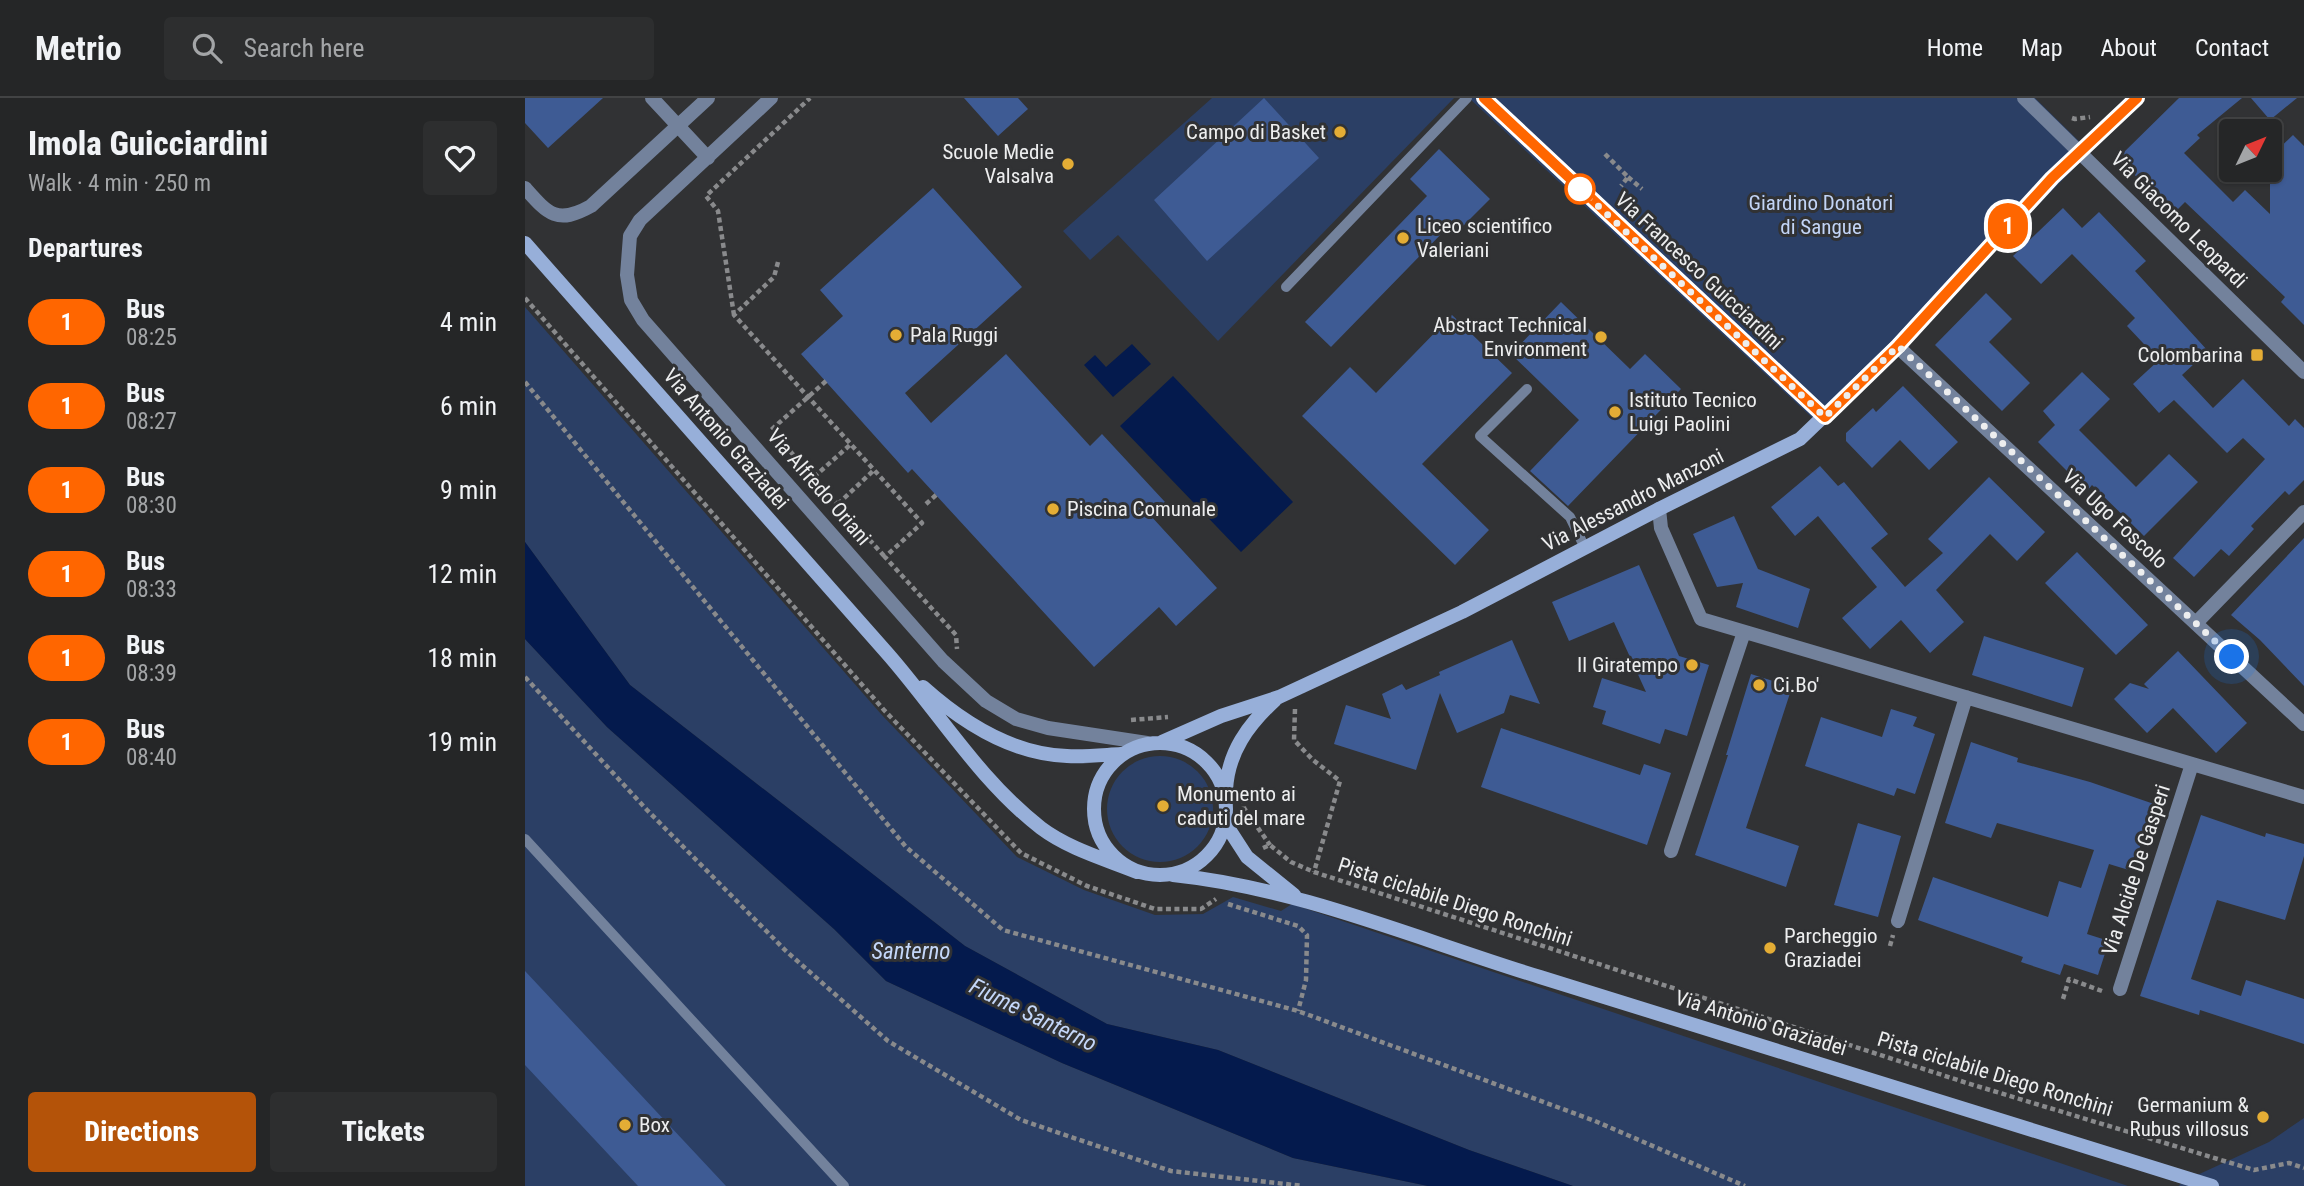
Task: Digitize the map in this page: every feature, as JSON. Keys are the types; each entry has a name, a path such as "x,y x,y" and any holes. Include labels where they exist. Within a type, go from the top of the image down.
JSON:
{"street":[{"path":"652,98 708,158"},
{"path":"525,188 544,209 559,217 573,216 591,206 708,98"},
{"name":"Via Alfredo Oriani","path":"771,98 640,220 630,236 627,275 631,300 643,320 943,662 986,701 1016,719 1048,728 1154,743"},
{"name":"Via Francesco Guicciardini","path":"1484,98 1825,417"},
{"name":"Via Giacomo Leopardi","path":"2024,98 2304,372"},
{"name":"Via Alessandro Manzoni","path":"1154,743 1221,716 1279,697 1462,612 1800,439 1898,346 2052,178 2137,98"},
{"name":"Via Antonio Graziadei","path":"525,243 895,663 980,768 1020,810 1044,830 1072,846 1137,872"},
{"name":"Via Ugo Foscolo","path":"1898,346 2304,724"},
{"name":"Via Alcide De Gasperi","path":"1659,509 1661,528 1702,619 2304,797"},
{"path":"2196,623 2304,512"},
{"path":"1671,851 1744,632"},
{"name":"Via Antonio Graziadei","path":"895,663 940,703 982,730 1022,749 1066,756 1121,754"},
{"name":"Via Alessandro Manzoni","path":"1226,798 1227,772 1235,751 1246,731 1279,697"},
{"path":"1898,921 1966,697"},
{"path":"1154,743 1180,746 1196,753 1210,765 1220,780 1226,798 1225,823 1219,841 1207,857 1191,868 1173,875 1155,876 1137,872 1110,854 1095,826 1093,810 1097,786 1109,765 1121,754 1154,743"},
{"name":"Via Alcide De Gasperi","path":"2120,989 2192,764"},
{"name":"Via Antonio Graziadei","path":"1225,823 1247,858 1298,898"},
{"name":"Via Antonio Graziadei","path":"1173,875 1298,898 1530,974 2212,1186"}],"lane":[{"path":"1286,287 1467,98"},
{"path":"1527,389 1480,436 1570,517 1585,548"},
{"path":"525,839 844,1186"}],"path":[{"path":"810,98 706,196 718,211 734,315 922,523 885,557"},
{"path":"1605,154 1642,189"},
{"path":"1622,186 1628,177"},
{"path":"734,315 774,277 778,262"},
{"path":"826,381 771,430 956,635 957,652"},
{"path":"525,382 906,847 1003,930 1298,1011 1595,1121 1745,1186"},
{"path":"814,477 851,444"},
{"path":"838,504 874,470"},
{"path":"926,504 936,495"},
{"path":"525,677 647,810 786,951 888,1041 1021,1120 1171,1171 1303,1186"},
{"path":"1287,711 1295,705"},
{"path":"1124,721 1171,716"},
{"name":"Pista ciclabile Diego Ronchini","path":"1243,795 1244,808 1270,845 1291,862 1314,872 1954,1079 2254,1170 2289,1163 2304,1168"},
{"path":"1247,858 1270,845"},
{"path":"1215,901 1299,926 1307,935 1306,980 1298,1011"},
{"path":"2063,999 2069,979 2118,997 2120,989"}],"green space":[{"path":"1212,98 1454,98 1218,341 1118,235 1090,260 1063,231"},
{"name":"Giardino Donatori di Sangue","path":"1469,98 2035,98 2090,152 1821,426"},
{"path":"525,307 881,714 1017,857 1084,890 1155,915 1203,914 1233,897 1281,911 1292,904 2128,1186 1573,1186 1469,1150 1218,1050 1107,1024 965,946 630,685 525,542"},
{"path":"525,639 607,727 834,929 886,981 1062,1063 1293,1158 1428,1186 525,1186"},
{"path":"1160,756 1180,760 1197,772 1209,789 1213,809 1209,829 1197,846 1180,858 1160,862 1140,858 1123,846 1111,829 1107,809 1111,789 1123,772 1140,760"},
{"path":"2304,1118 2304,1186 2179,1186 2182,1182 2269,1142"}],"water":[{"path":"1132,344 1151,364 1113,397 1084,365 1095,355 1106,367"},
{"path":"1173,376 1293,502 1241,552 1120,426"},
{"name":"Santerno","path":"525,542 630,685 965,946 1107,1024 1218,1050 1469,1150 1573,1186 1428,1186 1293,1158 1062,1063 886,981 834,929 607,727 525,639"}],"building":[{"path":"525,98 603,98 548,148 525,123"},
{"path":"964,98 1018,98 1028,109 998,136"},
{"path":"1264,98 1319,158 1207,261 1154,200"},
{"path":"2179,98 2242,98 2197,135 2200,138 2184,153 2233,202 2245,190 2270,214 2270,182 2282,182 2282,146 2293,135 2304,146 2304,325 2281,302 2285,297 2185,202 2173,214 2118,158"},
{"path":"2251,98 2297,98 2271,119"},
{"path":"1439,149 1490,199 1454,235 1447,228 1331,347 1305,322 1427,196 1410,179"},
{"name":"Piscina Comunale","path":"933,188 1022,287 905,393 931,423 1006,354 1090,446 1102,434 1165,502 1150,515 1217,588 1176,626 1159,607 1094,667 912,469 908,473 801,354 843,316 820,290"},
{"path":"2063,208 2082,228 2099,212 2146,261 2135,271 2208,351 2182,375 2213,408 2243,379 2289,426 2295,419 2304,428 2304,480 2289,495 2285,491 2251,526 2254,529 2229,556 2221,549 2194,577 2173,558 2265,459 2243,438 2227,453 2174,400 2159,413 2133,384 2159,360 2127,326 2135,318 2072,254 2041,284 2013,256"},
{"path":"1986,293 2012,319 1989,342 2030,383 2002,411 1935,345"},
{"path":"1561,302 1630,369 1645,354 1681,389 1568,506 1530,471 1579,420 1511,354"},
{"path":"1452,315 1512,373 1422,464 1489,530 1455,565 1302,416 1350,367 1376,393"},
{"path":"2082,372 2110,399 2079,430 2136,487 2169,454 2198,482 2144,536 2092,485 2087,491 2038,442 2055,425 2043,411"},
{"path":"1903,386 1958,442 1929,470 1900,440 1872,468 1846,441 1846,433 1873,408 1876,412"},
{"path":"1820,466 1838,486 1844,482 1888,534 1871,548 1905,587 1943,553 1928,539 1989,477 2045,532 2017,561 1990,534 1936,590 1964,622 1930,653 1901,620 1870,649 1842,618 1877,587 1818,516 1795,536 1771,507"},
{"path":"1734,516 1758,569 1810,589 1798,628 1736,607 1743,583 1717,587 1693,534"},
{"path":"2304,538 2304,686 2260,640 2231,615"},
{"path":"2077,552 2148,625 2116,655 2045,583"},
{"path":"1639,565 1679,656 1709,665 1687,736 1665,729 1660,744 1602,724 1606,711 1593,707 1602,678 1646,692 1614,622 1569,641 1552,602"},
{"path":"1984,636 2084,668 2072,707 1972,675"},
{"path":"1512,640 1540,704 1510,695 1504,713 1457,733 1440,693 1416,770 1334,744 1346,705 1391,719 1382,694 1402,684 1406,690 1440,675 1439,672"},
{"path":"2178,651 2247,723 2216,753 2173,708 2147,733 2114,699 2130,683 2149,689 2144,684"},
{"path":"1751,674 1792,687 1746,828 1799,846 1786,887 1695,855"},
{"path":"1891,709 1917,717 1913,726 1935,734 1915,794 1897,788 1894,796 1805,766 1821,717 1882,737"},
{"path":"1501,728 1640,775 1644,764 1671,773 1647,845 1481,787"},
{"path":"1971,742 2018,758 2017,762 2090,782 2154,804 2132,871 2109,864 2087,934 2109,941 2098,975 2064,964 2060,975 2021,962 2023,957 1918,920 1933,877 2048,917 2059,881 2081,888 2094,850 1997,823 1991,838 1945,823"},
{"path":"2201,815 2265,837 2266,833 2304,844 2304,856 2285,920 2217,900 2191,979 2241,996 2246,980 2304,999 2304,1044 2200,1010 2199,1015 2140,996"},
{"path":"1858,823 1901,836 1878,917 1834,905"},
{"name":"Box","path":"525,971 726,1186 638,1186 525,1065"}],"bus line":[{"name":"1","path":"1484,98 1825,417 1898,346 2052,178 2137,98"}],"place":[{"name":"Campo di Basket","path":"1340,132"},
{"name":"Scuole Medie Valsalva","path":"1068,164"},
{"name":"Liceo scientifico Valeriani","path":"1403,238"},
{"name":"Pala Ruggi","path":"896,335"},
{"name":"Abstract Technical Environment","path":"1601,337"},
{"name":"Colombarina","path":"2257,355"},
{"name":"Istituto Tecnico Luigi Paolini","path":"1615,412"},
{"name":"Piscina Comunale","path":"1053,509"},
{"name":"Il Giratempo","path":"1692,665"},
{"name":"Ci.Bo'","path":"1759,685"},
{"name":"Monumento ai caduti del mare","path":"1163,806"},
{"name":"Parcheggio Graziadei","path":"1770,948"},
{"name":"Germanium & Rubus villosus","path":"2263,1117"},
{"name":"Box","path":"625,1125"}],"route":[{"path":"1580,189 1825,417 1898,346 2232,657"}],"water label":[{"name":"Fiume Santerno","path":"1033,1015"}]}
